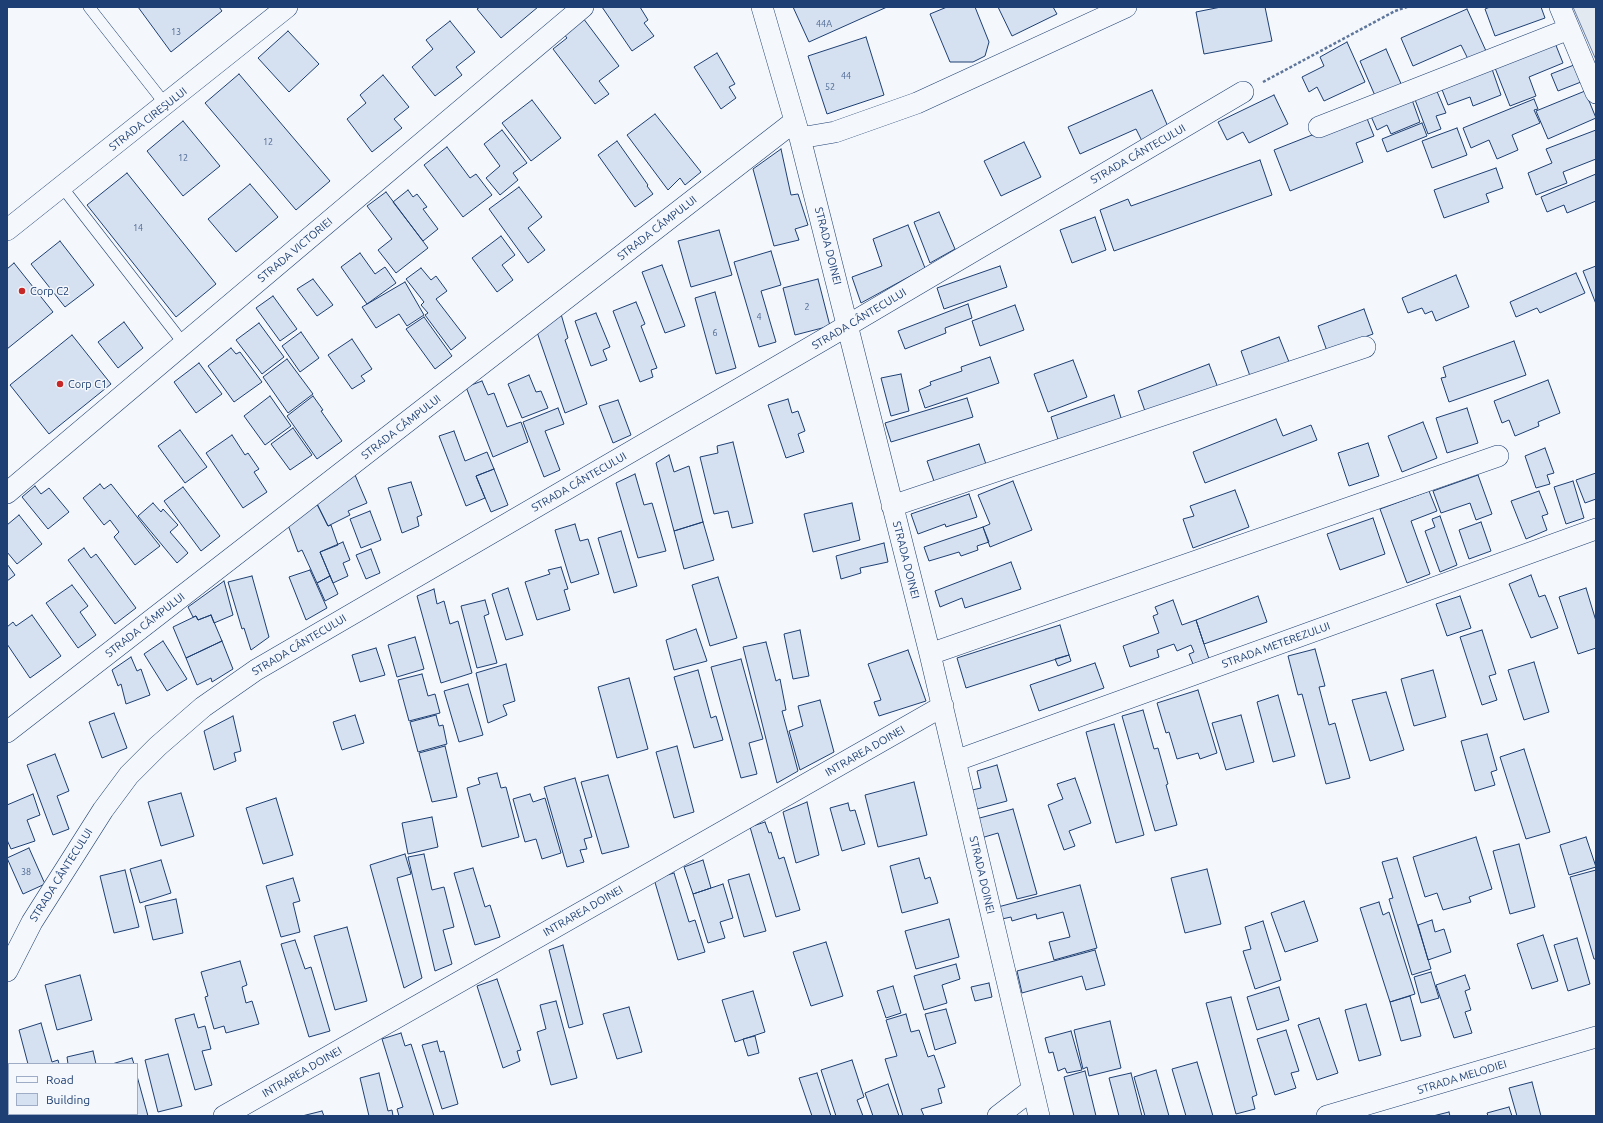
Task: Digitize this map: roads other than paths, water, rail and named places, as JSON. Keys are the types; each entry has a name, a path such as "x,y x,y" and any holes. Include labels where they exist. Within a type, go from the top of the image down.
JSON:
{"street":[{"name":"STRADA CIREȘULUI","path":"7,230 166,105 287,7"},
{"name":"STRADA VICTORIEI","path":"7,493 583,7"},
{"name":"STRADA DOINEI","path":"762,7 797,130 848,325 930,654 1039,1116"},
{"path":"797,130 834,132 917,103 1126,7"},
{"path":"1560,7 1596,93"},
{"path":"1319,126 1569,29"},
{"name":"STRADA CÂNTECULUI","path":"7,971 32,922 103,810 130,776 158,746 203,707 256,670 848,325 1243,92"},
{"name":"STRADA CÂMPULUI","path":"7,732 797,130"},
{"path":"892,506 1365,347"},
{"path":"930,654 1498,456"},
{"name":"STRADA METEREZULUI","path":"955,761 1596,529"},
{"name":"INTRAREA DOINEI","path":"224,1116 942,706"},
{"name":"STRADA MELODIEI","path":"1327,1116 1596,1037"},
{"path":"998,1116 1033,1089"}],"lane":[{"path":"89,7 166,105"},
{"path":"62,187 184,344"}],"place":[{"name":"Corp C2","path":"22,291"},
{"name":"Corp C1","path":"60,384"}]}
